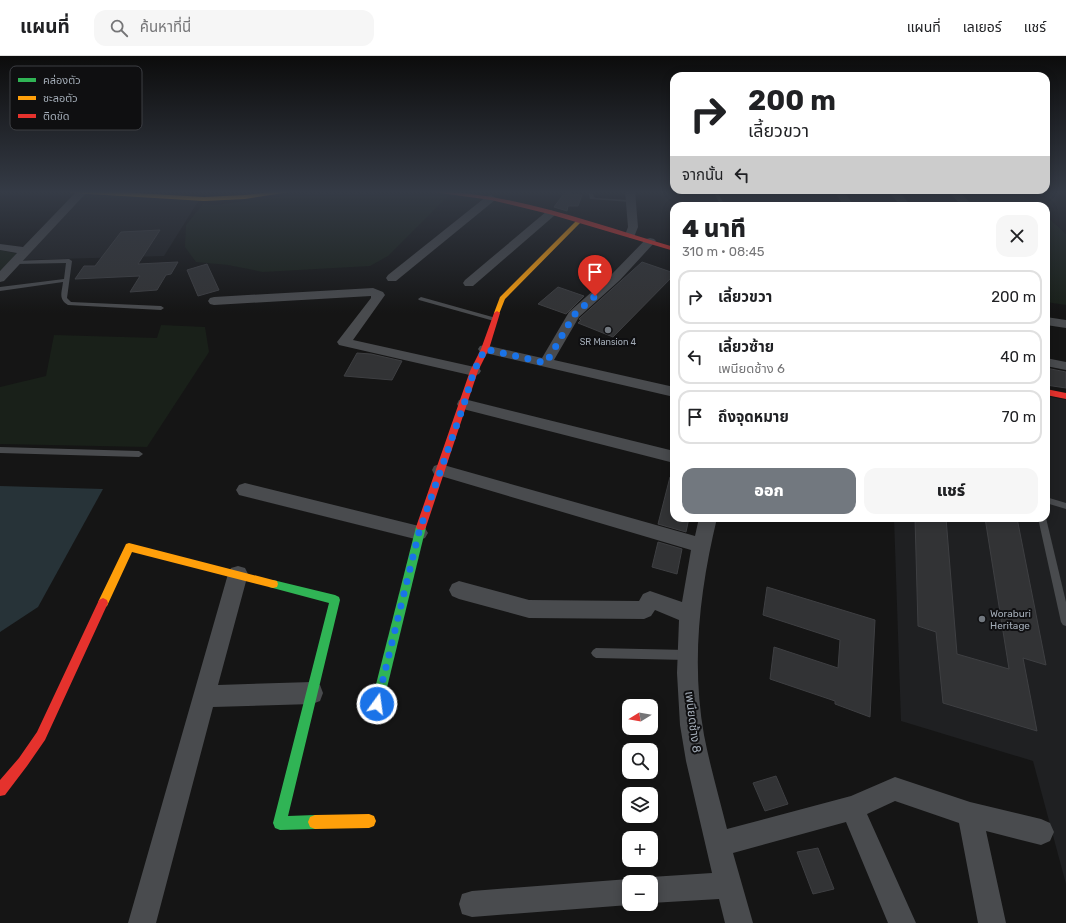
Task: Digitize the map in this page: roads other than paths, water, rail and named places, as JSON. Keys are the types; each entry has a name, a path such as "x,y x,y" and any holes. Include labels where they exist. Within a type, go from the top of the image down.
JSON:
{"street":[{"path":"0,278 43,231"},
{"path":"392,278 450,231"},
{"path":"469,282 529,231"},
{"path":"377,704 419,532 464,404 474,371 485,349 502,298 569,231"},
{"path":"617,231 670,248"},
{"path":"546,363 574,315 616,277 650,241"},
{"path":"0,247 25,251"},
{"path":"214,301 373,292 379,295 377,299 344,342 474,371"},
{"path":"1050,322 1066,324"},
{"path":"485,349 670,391"},
{"path":"1050,363 1066,366"},
{"path":"1050,393 1066,396"},
{"path":"464,404 670,457"},
{"path":"440,470 701,545"},
{"path":"245,490 419,532"},
{"name":"เพนียดช้าง 8","path":"707,522 701,545 689,614 687,655 691,725 718,844 739,923"},
{"path":"0,790 24,762 41,736 129,547 336,600 280,823 369,821"},
{"path":"142,923 238,574"},
{"path":"459,590 529,609 644,610 650,600 689,614"},
{"path":"205,696 312,693"},
{"path":"718,844 852,808 896,789 970,814 1041,832"},
{"path":"852,808 902,923"},
{"path":"970,814 992,923"},
{"path":"658,889 728,884"},
{"path":"472,904 622,893"}],"lane":[{"path":"15,262 69,261 64,298 65,301 70,304 161,308"},
{"path":"0,289 67,280"},
{"path":"421,299 494,319"},
{"path":"0,450 139,454"},
{"path":"1050,501 1066,506"},
{"path":"1043,522 1066,622"},
{"path":"596,653 687,655"}],"place":[{"name":"SR Mansion 4","path":"608,330"},
{"name":"Woraburi Heritage","path":"982,619"}]}
